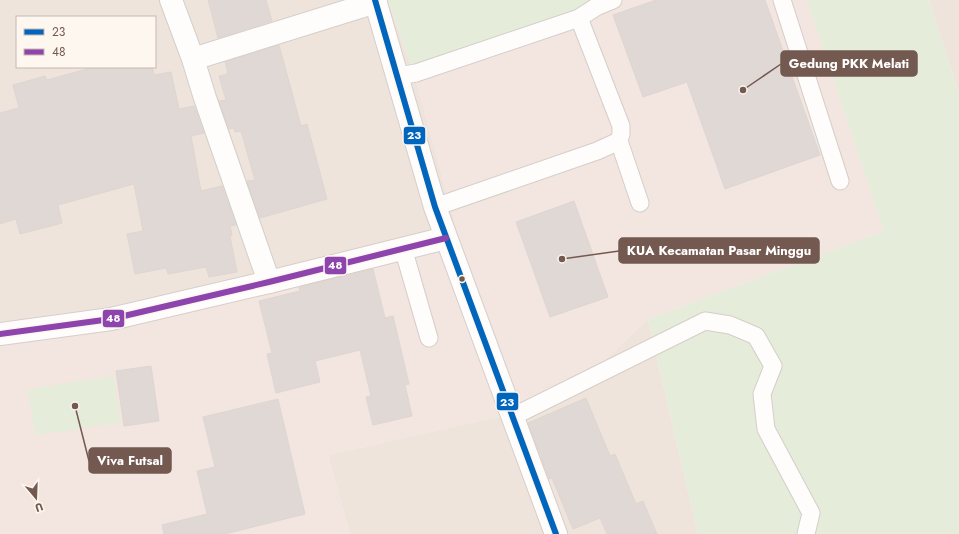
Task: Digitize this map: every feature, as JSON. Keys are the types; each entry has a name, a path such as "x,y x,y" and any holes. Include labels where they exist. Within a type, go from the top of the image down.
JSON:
{"street":[{"path":"171,0 193,59 205,98 269,282"},
{"path":"193,59 375,1 435,207 556,534"},
{"path":"0,334 111,318 269,282 446,238"}],"lane":[{"path":"398,76 416,73 579,18 596,7 612,0"},
{"path":"782,0 840,181"},
{"path":"579,18 621,126 622,134 619,142 640,203"},
{"path":"435,207 619,142"},
{"path":"403,248 429,338"},
{"path":"512,417 705,321 730,325 756,336 773,366 762,394 766,429 811,513 806,534"}],"shaded area":[{"path":"0,0 388,0 414,74 457,230 191,306 0,322"},
{"path":"616,0 807,0 884,231 648,319 560,403 328,455 350,534 0,534 0,322 191,306 457,231 414,74"},
{"path":"929,0 959,0 959,94"},
{"path":"648,319 698,534 350,534 328,455 560,403"}],"green space":[{"path":"388,0 616,0 414,74"},
{"path":"807,0 929,0 959,94 959,534 698,534 648,319 884,231"},
{"path":"114,376 121,423 35,435 28,389"}],"building":[{"path":"208,0 266,0 272,21 218,38"},
{"path":"656,0 765,0 820,155 725,189 687,82 643,97 613,15"},
{"path":"279,45 301,126 307,124 327,199 260,218 247,181 255,180 241,131 235,132 234,128 229,129 219,101 226,100 219,76 228,74 225,62"},
{"path":"90,68 152,68 154,75 171,72 179,109 194,106 204,133 191,136 201,191 222,186 236,225 230,226 232,235 230,236 237,272 209,277 206,267 168,274 166,268 135,274 127,234 143,231 134,184 58,205 62,223 20,234 16,219 0,224 0,113 19,108 13,85 45,76 47,80"},
{"path":"574,201 608,297 550,317 516,222"},
{"path":"373,269 385,318 393,316 409,384 405,385 412,416 373,425 366,397 371,396 360,350 315,361 320,382 276,393 267,354 272,353 259,301 300,291 299,287"},
{"path":"151,366 159,421 124,426 116,371"},
{"path":"586,398 610,456 615,454 636,504 643,501 657,534 607,534 600,518 573,529 552,478 549,479 528,423"},
{"path":"278,399 305,514 225,534 164,534 162,525 207,514 197,471 215,467 203,417"}],"transit line":[{"name":"23","path":"375,0 435,207 556,534"},
{"name":"48","path":"0,334 111,319 446,238"}],"place":[{"name":"Gedung PKK Melati","path":"743,90"},
{"name":"KUA Kecamatan Pasar Minggu","path":"562,259"},
{"name":"Viva Futsal","path":"75,406"}]}
